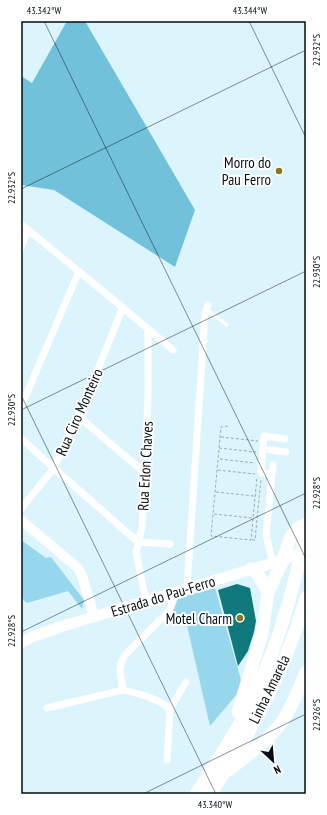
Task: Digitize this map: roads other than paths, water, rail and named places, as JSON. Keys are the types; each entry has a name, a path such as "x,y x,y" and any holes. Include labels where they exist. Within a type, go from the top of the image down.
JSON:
{"highway":[{"path":"231,739 238,710 257,654 262,634 268,592 278,561 290,538 298,528 306,524"},
{"name":"Linha Amarela","path":"196,794 231,739 257,687 276,642 301,558 306,529"},
{"path":"251,569 258,574 268,592"},
{"name":"Linha Amarela","path":"210,794 222,776 266,698 283,662 306,599"},
{"path":"222,776 260,745 282,722 306,672"}],"main road":[{"name":"Estrada do Pau-Ferro","path":"21,643 48,630 278,561 306,551"}],"street":[{"path":"21,224 173,350"},
{"path":"21,248 28,230"},
{"path":"21,407 79,271"},
{"name":"Rua Ciro Monteiro","path":"21,509 54,468 90,389 122,307"},
{"path":"123,690 120,671 124,656 169,611 182,590 205,314 207,308"},
{"name":"Rua Erlon Chaves","path":"146,601 136,555 142,526 145,473 148,394 148,329"},
{"path":"78,416 145,473"},
{"path":"272,474 261,472 264,436 285,439"},
{"path":"21,438 138,542 170,544"},
{"path":"263,450 286,452"},
{"path":"273,465 266,535 278,561"},
{"path":"21,520 78,568 82,576 94,616"},
{"path":"167,760 170,709 186,682"},
{"path":"47,708 123,690 154,700 170,709"}],"lane":[{"path":"207,308 227,325"}],"place":[{"name":"Morro do Pau Ferro","path":"279,171"},
{"name":"Motel Charm","path":"240,618"}]}
